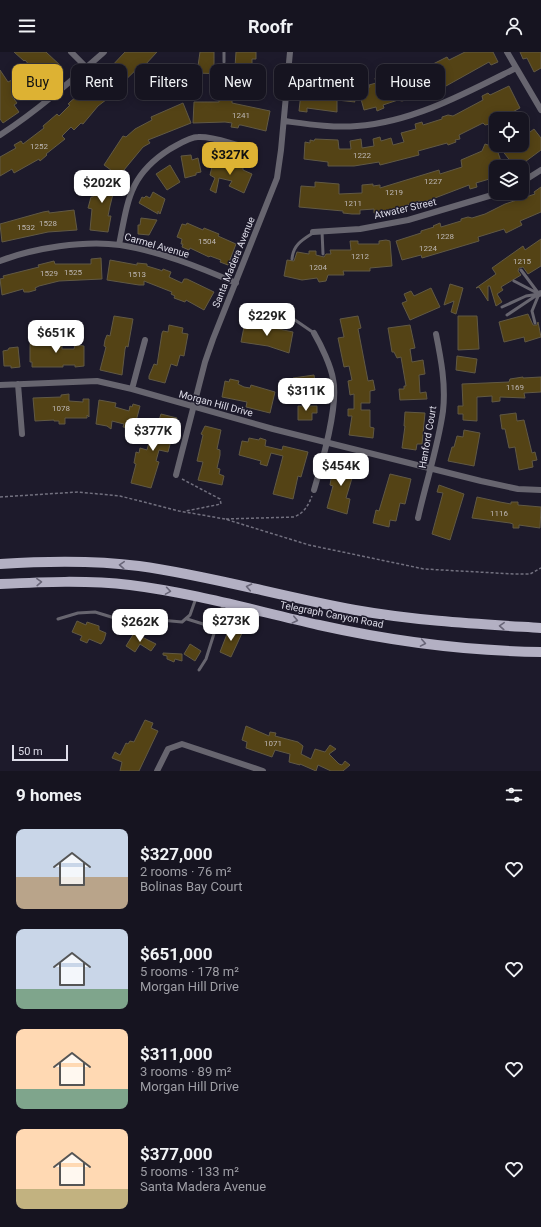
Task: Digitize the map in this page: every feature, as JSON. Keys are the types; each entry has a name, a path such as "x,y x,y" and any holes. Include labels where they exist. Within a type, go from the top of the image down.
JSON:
{"main road":[{"name":"Telegraph Canyon Road","path":"0,564 42,561 138,566 215,580 354,610 438,622 541,628"},
{"name":"Telegraph Canyon Road","path":"0,584 82,582 129,585 196,596 321,626 449,647 541,652"}],"street":[{"path":"71,52 83,64"},
{"path":"91,64 104,52"},
{"name":"Santa Madera Avenue","path":"176,475 213,339 277,178 290,52"},
{"path":"507,52 541,110"},
{"path":"284,121 355,127 381,123 435,107 516,68"},
{"path":"0,135 17,124 71,81"},
{"path":"120,245 127,204 134,184 159,156 180,143 197,136 246,148"},
{"path":"529,178 541,170"},
{"name":"Atwater Street","path":"313,232 360,228 408,220 489,196"},
{"name":"Carmel Avenue","path":"0,261 65,246 120,245 171,258 236,283"},
{"path":"314,333 333,378 335,393 326,442 314,490"},
{"name":"Hanford Court","path":"418,518 432,468 443,410 443,369 436,334"},
{"path":"132,389 145,340"},
{"name":"Morgan Hill Drive","path":"0,385 97,381 132,389 193,408 486,482 518,489 541,490"},
{"path":"18,384 22,434"},
{"path":"157,771 168,749 182,744 263,771"}],"lane":[{"path":"224,52 224,62"},
{"path":"322,231 323,254"},
{"path":"292,259 292,251 297,244 313,232"},
{"path":"521,270 540,293"},
{"path":"514,281 540,293"},
{"path":"502,307 526,296 540,293"},
{"path":"507,315 540,293"},
{"path":"535,323 532,311 540,293"},
{"path":"260,313 295,320 314,333"},
{"path":"58,619 78,613 95,612 131,623 148,620 182,622 187,619 196,596"},
{"path":"199,670 206,659 223,603"},
{"path":"187,619 216,628"}],"path":[{"path":"176,475 195,487 220,499 221,504 198,507 184,512"},
{"path":"225,519 294,517 301,514 308,506 314,490"},
{"path":"0,497 78,492 120,496 184,512 225,519 308,545 424,569 530,574 541,568"}],"building":[{"path":"14,52 46,52 59,64 28,64 25,60 24,61"},
{"path":"125,52 157,52 146,64 135,64 135,71 127,78 127,64 114,64"},
{"path":"200,52 214,52 214,64 210,64 210,73 202,73 202,64 198,64"},
{"path":"236,52 256,52 256,59 252,59 252,64 235,64"},
{"path":"465,52 493,52 498,62 491,65 489,62 445,86 445,64 433,64 447,57 449,60"},
{"path":"520,52 541,52 541,68 534,72 527,58 523,59"},
{"path":"0,70 8,82 12,80 12,100 15,100 17,103 14,105 19,112 3,123 0,119"},
{"path":"376,83 376,100 398,100 383,105 384,108 377,111 376,107 364,110 361,100 368,100 369,85"},
{"path":"509,86 520,108 512,112 489,112 489,124 485,125 483,123 459,135 460,139 455,140 456,142 418,151 419,155 380,165 379,162 354,166 328,166 328,162 304,159 305,142 310,143 310,140 314,141 315,139 338,140 339,149 351,149 350,141 361,139 362,148 374,146 373,139 380,137 381,141 391,138 393,145 404,142 401,133 416,129 415,124 422,122 423,125 442,119 442,117 448,115 453,116 483,100 482,96 488,93 490,95"},
{"path":"72,100 106,100 98,106 83,124 81,123 74,130 71,127 62,136 65,139 46,154 47,155 40,161 39,159 14,173 12,169 0,176 0,157 16,148 14,145 21,141 23,144 44,128 43,126 57,114 59,116 70,105 68,104"},
{"path":"219,100 232,100 232,103 270,111 266,131 241,125 239,125 238,128 231,127 232,123 225,122 193,123 194,102 219,102"},
{"path":"300,100 337,100 337,112 307,108 307,112 299,111"},
{"path":"337,100 354,100 355,102"},
{"path":"183,103 191,123 148,140 150,143 143,147 119,176 104,165 123,136 126,137 135,129 152,120 151,117"},
{"path":"534,129 541,138 541,150 527,160 510,160 503,152 529,152 529,133"},
{"path":"485,144 489,144 489,152 498,152 501,160 489,160 489,179 476,183 477,187 470,189 469,185 427,201 428,203 421,205 420,201 383,213 374,213 374,209 360,210 360,214 352,214 343,213 343,211 299,207 301,186 315,187 315,182 339,184 339,194 362,193 362,185 380,185 380,188 439,170 440,174 462,167 461,160 482,151"},
{"path":"191,155 192,160 198,158 201,172 185,178 181,156"},
{"path":"214,159 243,168 243,170 252,174 244,193 229,186 232,181 219,178 216,193 210,190 215,178 210,175"},
{"path":"170,165 180,182 167,190 156,174"},
{"path":"102,175 117,179 115,181 118,182 117,188 114,190 108,216 111,216 108,232 90,230 92,209 88,208 91,197 93,197 94,193 97,193"},
{"path":"541,187 541,212 520,221 522,225 506,233 504,229 478,237 479,241 422,258 421,255 402,260 396,241 421,233 421,231 434,227 433,226 440,223 441,227 461,221 461,219 468,217 472,218 485,214 517,200 529,200 529,196 535,194 534,192"},
{"path":"153,192 165,199 160,214 158,211 158,214 139,203 142,197 144,198 146,196 150,198"},
{"path":"74,210 77,230 48,232 2,242 0,224 43,212 49,211 49,213"},
{"path":"141,218 157,220 149,235 138,234 138,225 140,225"},
{"path":"187,223 203,230 204,228 219,234 218,236 236,244 228,265 220,262 221,260 210,256 209,257 190,248 189,250 182,247 182,239 177,237 182,224 186,225"},
{"path":"541,239 541,266 528,274 523,267 519,268 518,271 521,275 501,287 503,290 497,294 502,302 496,306 490,286 488,286 488,301 479,287 476,288 496,274 492,268 523,246 525,250"},
{"path":"350,241 358,241 358,244 379,244 379,241 390,241 392,266 370,268 370,271 343,271 344,275 328,275 326,281 319,282 317,278 302,280 284,276 287,260 294,261 297,252 309,254 309,251 316,251 316,255 324,257 326,254 331,254 330,250 351,250"},
{"path":"101,258 102,279 59,281 39,286 35,288 36,290 29,292 24,292 23,289 2,295 0,279 4,278 3,276 39,267 38,265 54,261 55,264 91,264 91,259"},
{"path":"110,260 137,265 137,263 147,264 147,266 162,271 163,269 171,272 169,277 182,283 184,279 187,279 214,292 204,310 186,300 185,302 174,298 175,296 171,294 172,292 144,281 144,285 139,285 107,280"},
{"path":"450,284 463,288 456,314 451,312 454,301 444,305"},
{"path":"431,288 440,307 410,320 402,303 407,301 404,294 411,291 414,296"},
{"path":"528,314 533,325 537,325 538,322 541,337 525,342 524,337 504,342 499,322"},
{"path":"114,316 133,319 128,347 126,346 125,349 122,375 100,370 106,347 104,346 105,340 107,335 110,336"},
{"path":"358,316 361,328 358,329 368,381 373,380 375,390 370,391 370,403 361,403 361,410 370,410 370,427 374,428 373,438 349,435 352,416 348,416 348,409 354,409 354,394 350,395 348,381 352,380 349,366 344,367 338,338 344,337 340,319"},
{"path":"458,316 477,316 479,349 458,350"},
{"path":"245,322 293,332 289,353 268,346 241,342"},
{"path":"169,325 183,328 182,333 188,334 184,356 180,355 177,366 171,364 165,383 149,379 149,376 154,364 157,365 162,333 163,331 168,332"},
{"path":"410,325 415,348 410,349 412,362 423,360 425,374 419,375 420,393 426,392 427,399 400,400 399,389 404,389 404,386 406,386 401,357 397,358 394,352 392,352 388,328"},
{"path":"62,337 62,349 74,349 75,345 84,346 84,366 75,367 75,365 63,365 63,367 32,367 32,362 30,362 30,343 48,342 48,338"},
{"path":"18,347 20,367 11,368 11,366 4,366 3,351 8,350 9,348"},
{"path":"457,356 477,359 475,373 456,370"},
{"path":"314,375 316,389 296,392 293,378"},
{"path":"541,377 541,392 524,393 525,398 500,397 500,401 492,402 492,396 477,397 477,421 463,420 463,414 458,414 458,406 463,406 462,384 509,382 510,379"},
{"path":"230,379 239,381 238,384 244,387 250,388 251,385 275,392 270,413 246,407 247,402 222,397 225,381 229,382"},
{"path":"69,394 69,401 83,402 83,399 89,399 89,417 87,415 87,418 65,418 65,424 59,424 59,421 54,420 35,421 33,398 61,397 61,395"},
{"path":"99,400 116,403 115,407 129,411 130,406 132,407 133,404 140,406 134,429 123,427 124,424 112,421 111,429 107,426 96,424"},
{"path":"298,406 317,406 317,413 312,413 312,420 298,420"},
{"path":"405,412 425,413 422,444 417,444 416,450 402,448"},
{"path":"516,413 517,421 524,420 532,453 535,452 537,460 532,461 533,467 519,470 515,447 509,448 505,429 502,429 500,415"},
{"path":"161,414 177,418 168,452 159,450 156,461 159,462 151,488 131,483 136,464 134,463 136,452 139,453 140,448 147,450 152,431 155,432"},
{"path":"205,426 221,430 217,449 220,450 220,455 217,468 220,469 219,474 224,476 222,485 198,480 203,462 197,461 203,435 201,434"},
{"path":"464,430 480,433 474,466 448,461 457,436 463,437"},
{"path":"249,438 259,440 260,438 266,440 265,446 282,450 283,446 308,452 301,477 298,476 293,499 273,494 283,456 271,453 267,466 260,464 261,461 239,455 242,441 248,442"},
{"path":"341,461 356,465 346,498 350,499 347,514 327,508 333,486 330,485 333,467 340,468"},
{"path":"390,474 411,479 405,504 400,503 396,521 390,520 389,527 373,523 376,510 379,511"},
{"path":"439,485 464,494 450,540 432,534 443,493 437,492"},
{"path":"477,497 511,504 511,502 518,502 518,505 541,507 540,528 519,525 519,528 513,528 513,524 510,523 472,518"},
{"path":"77,621 86,625 87,622 99,626 99,630 106,633 101,644 89,639 87,643 80,640 82,636 72,632"},
{"path":"235,627 243,631 231,657 220,652 227,634 231,636"},
{"path":"134,633 156,644 151,651 140,644 135,652 126,646"},
{"path":"190,644 201,651 195,661 184,654"},
{"path":"163,653 182,654 182,661 175,659 174,662 167,659 167,656 163,655"},
{"path":"145,720 153,723 151,728 158,731 139,771 120,771 122,762 112,758 115,752 120,755 126,743 128,744 130,741 134,742"},
{"path":"246,726 269,736 270,732 276,733 275,736 298,742 303,746 301,754 311,759 315,749 325,752 330,745 336,749 329,754 339,764 342,765 345,761 350,765 343,771 331,771 318,765 316,771 300,764 289,762 290,754 275,750 272,757 246,748 247,742 242,740"}]}
